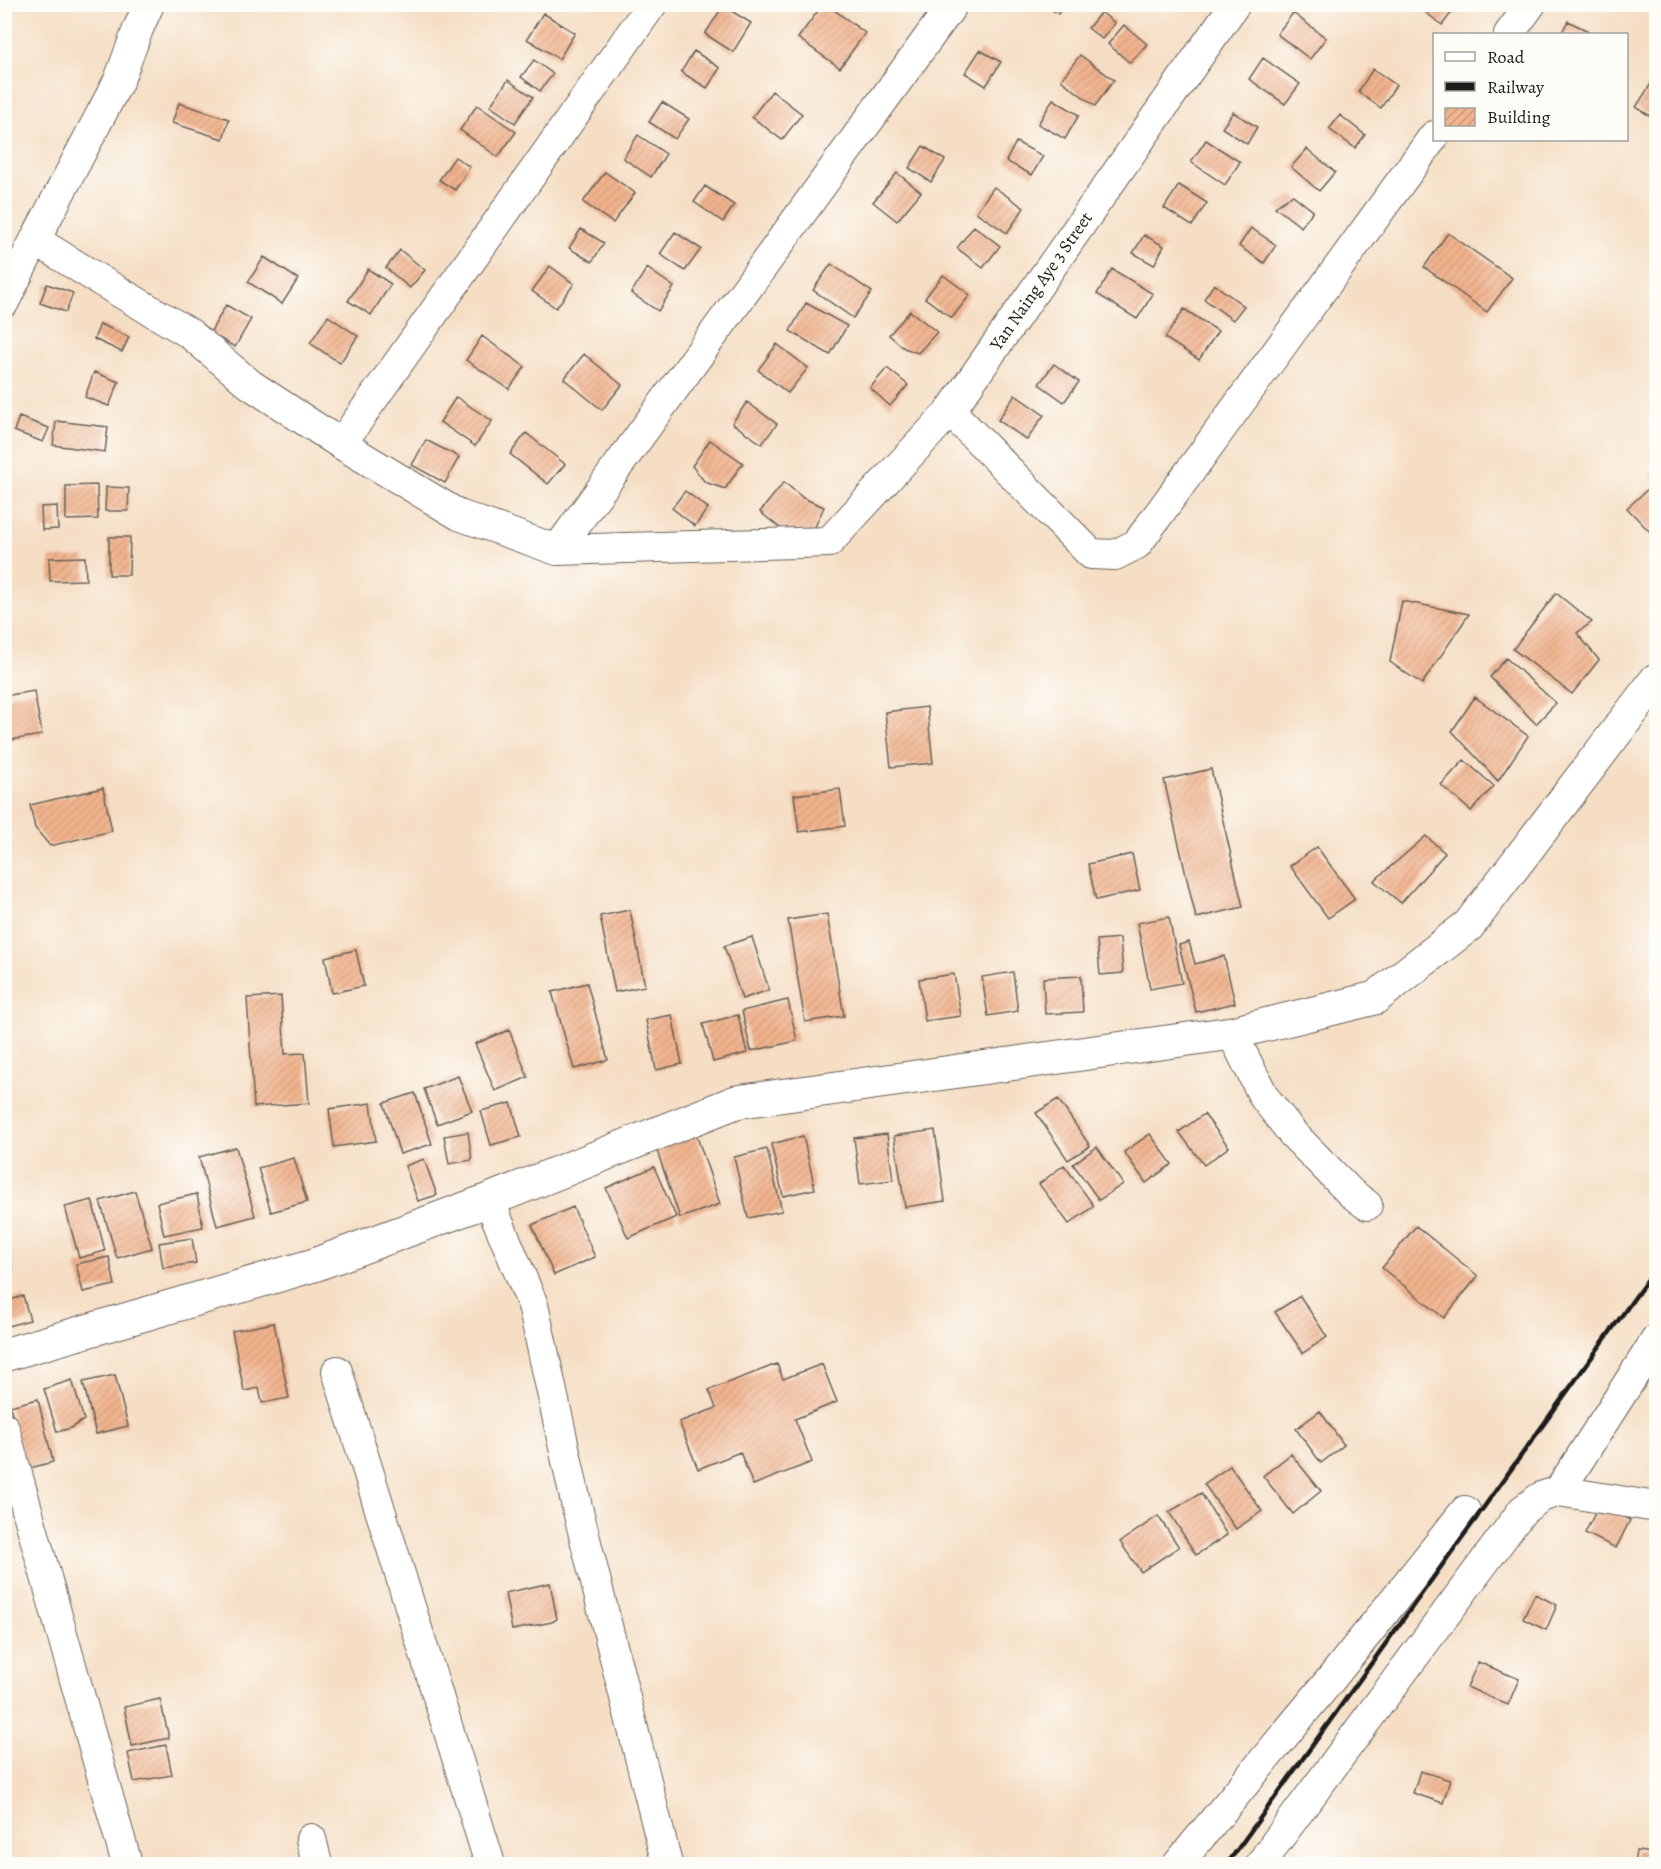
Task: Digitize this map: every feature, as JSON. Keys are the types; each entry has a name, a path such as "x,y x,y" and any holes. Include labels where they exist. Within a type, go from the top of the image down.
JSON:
{"main road":[{"path":"4,1355 314,1265 489,1200 736,1102 1232,1033 1375,998 1469,925 1656,680"}],"street":[{"path":"4,302 119,80 149,4"},
{"path":"341,444 652,4"},
{"path":"35,240 189,333 251,385 341,444 459,515 557,550 953,4"},
{"name":"Yan Naing Aye 3 Street","path":"557,550 829,542 950,411 1235,4"},
{"path":"1510,33 1531,4"},
{"path":"950,411 1091,554 1115,555 1137,544 1433,137"},
{"path":"1232,1033 1264,1097 1275,1112 1351,1193 1367,1205"},
{"path":"489,1200 533,1305 577,1507 667,1864"},
{"path":"1559,1491 1656,1340"},
{"path":"337,1371 490,1864"},
{"path":"4,1428 127,1864"},
{"path":"1261,1864 1523,1510 1541,1497 1559,1491 1656,1508"},
{"path":"1178,1864 1331,1679 1465,1511"}],"building":[{"path":"823,4 865,33 840,68 798,38"},
{"path":"1044,4 1064,4 1058,14"},
{"path":"1415,4 1458,4 1442,25"},
{"path":"723,6 751,23 733,52 705,34"},
{"path":"1101,12 1115,23 1102,39 1088,28"},
{"path":"543,13 575,33 559,59 527,39"},
{"path":"1293,13 1326,38 1310,59 1277,34"},
{"path":"1568,21 1592,33 1562,33"},
{"path":"1124,25 1147,44 1130,63 1108,44"},
{"path":"980,50 1001,62 986,86 965,73"},
{"path":"694,51 720,68 707,88 681,72"},
{"path":"1080,55 1114,80 1095,106 1061,80"},
{"path":"1263,58 1300,84 1285,104 1249,79"},
{"path":"534,60 553,74 540,91 521,77"},
{"path":"1373,69 1396,85 1381,108 1358,92"},
{"path":"1656,76 1656,120 1636,107"},
{"path":"508,80 533,97 515,123 490,106"},
{"path":"772,91 802,114 782,140 752,117"},
{"path":"1053,99 1079,115 1065,139 1038,124"},
{"path":"662,102 689,119 675,139 649,122"},
{"path":"179,103 229,119 223,139 172,123"},
{"path":"477,105 516,132 498,157 460,130"},
{"path":"1233,112 1257,127 1247,144 1222,128"},
{"path":"1340,115 1365,135 1355,148 1329,129"},
{"path":"638,135 666,154 651,177 623,158"},
{"path":"1206,140 1240,162 1225,185 1191,162"},
{"path":"1016,142 1043,156 1032,175 1006,161"},
{"path":"923,146 945,160 931,182 909,168"},
{"path":"1307,149 1335,172 1319,191 1291,167"},
{"path":"455,157 470,167 455,190 439,180"},
{"path":"605,172 635,193 613,223 583,202"},
{"path":"897,173 921,192 897,221 873,202"},
{"path":"1179,185 1207,203 1192,226 1164,208"},
{"path":"705,186 734,205 723,222 694,202"},
{"path":"994,187 1024,208 1007,233 976,212"},
{"path":"1293,195 1313,211 1301,227 1275,207"},
{"path":"974,226 1000,246 983,268 957,248"},
{"path":"1251,228 1276,245 1264,263 1239,246"},
{"path":"581,229 604,243 592,262 569,248"},
{"path":"675,232 701,249 685,271 660,254"},
{"path":"1448,233 1512,278 1487,312 1424,267"},
{"path":"1144,235 1164,246 1154,265 1133,253"},
{"path":"400,250 425,270 410,288 386,268"},
{"path":"264,257 298,279 282,304 248,282"},
{"path":"831,264 872,292 853,318 813,290"},
{"path":"550,266 574,284 556,308 532,291"},
{"path":"647,268 674,287 658,311 631,293"},
{"path":"368,269 391,284 371,315 348,301"},
{"path":"1112,269 1153,294 1137,319 1097,294"},
{"path":"943,275 970,295 952,318 925,298"},
{"path":"47,284 73,293 66,312 40,303"},
{"path":"1214,284 1244,306 1233,320 1204,299"},
{"path":"806,303 847,326 830,355 790,331"},
{"path":"226,305 251,319 235,347 210,333"},
{"path":"1184,309 1218,331 1199,360 1165,338"},
{"path":"910,311 937,332 918,353 904,348 889,335"},
{"path":"328,316 358,336 340,363 310,343"},
{"path":"100,324 129,337 122,352 94,339"},
{"path":"482,336 525,367 509,389 466,360"},
{"path":"777,344 808,368 788,393 758,370"},
{"path":"584,354 622,385 602,410 564,379"},
{"path":"1054,364 1079,382 1064,402 1039,384"},
{"path":"887,368 908,385 890,406 870,388"},
{"path":"94,372 119,382 109,406 85,397"},
{"path":"1015,395 1044,415 1027,440 998,420"},
{"path":"456,397 492,421 475,446 440,422"},
{"path":"747,402 777,424 762,444 732,423"},
{"path":"19,417 49,428 43,442 14,431"},
{"path":"56,421 108,427 105,452 53,445"},
{"path":"526,433 565,464 548,484 510,454"},
{"path":"426,440 459,457 445,483 412,465"},
{"path":"710,440 743,463 725,489 705,482 692,466"},
{"path":"1656,469 1656,483 1650,477"},
{"path":"784,482 803,498 824,507 809,540 780,528 760,512"},
{"path":"97,485 98,519 66,520 66,486"},
{"path":"106,487 129,488 128,511 105,511"},
{"path":"1649,488 1656,496 1656,528 1651,533 1627,508"},
{"path":"685,491 708,508 695,526 672,508"},
{"path":"57,506 58,529 42,530 41,507"},
{"path":"109,537 130,537 129,575 109,575"},
{"path":"85,557 86,580 50,581 49,558"},
{"path":"1556,593 1592,622 1577,633 1599,660 1572,694 1513,649"},
{"path":"1402,601 1469,614 1422,684 1390,662"},
{"path":"1506,658 1556,703 1536,724 1490,677"},
{"path":"34,691 42,735 4,741 4,696"},
{"path":"1475,697 1528,736 1498,781 1452,731"},
{"path":"927,707 933,763 891,767 885,712"},
{"path":"1464,760 1494,786 1471,811 1441,785"},
{"path":"1211,769 1243,907 1196,918 1164,780"},
{"path":"103,788 112,831 50,846 35,828 30,805"},
{"path":"840,789 845,826 799,832 794,795"},
{"path":"1426,836 1445,853 1401,903 1374,881"},
{"path":"1317,847 1355,899 1328,918 1290,866"},
{"path":"1132,854 1140,890 1096,900 1088,864"},
{"path":"630,910 645,986 615,992 600,916"},
{"path":"827,914 844,1016 805,1022 788,920"},
{"path":"1169,917 1182,983 1150,989 1137,923"},
{"path":"752,937 769,990 742,999 724,946"},
{"path":"1120,938 1123,973 1100,975 1097,940"},
{"path":"1189,942 1195,964 1224,956 1235,1003 1196,1012 1179,945"},
{"path":"356,950 364,986 332,993 325,957"},
{"path":"1013,972 1018,1011 988,1016 982,977"},
{"path":"954,974 961,1016 925,1021 919,979"},
{"path":"1081,976 1083,1012 1045,1014 1043,978"},
{"path":"587,983 608,1060 574,1069 552,992"},
{"path":"281,996 285,1054 305,1053 309,1103 254,1107 247,998"},
{"path":"788,1000 797,1041 751,1051 742,1011"},
{"path":"672,1015 682,1064 656,1070 646,1020"},
{"path":"738,1015 747,1053 713,1062 703,1024"},
{"path":"509,1030 528,1077 495,1091 475,1044"},
{"path":"458,1076 472,1111 437,1124 424,1089"},
{"path":"415,1093 432,1144 400,1154 384,1103"},
{"path":"1058,1099 1090,1146 1068,1160 1036,1113"},
{"path":"371,1103 376,1141 334,1147 329,1109"},
{"path":"511,1103 521,1137 491,1145 481,1111"},
{"path":"1204,1114 1229,1147 1204,1165 1179,1132"},
{"path":"693,1125 720,1204 680,1218 653,1139"},
{"path":"935,1130 945,1201 905,1207 894,1136"},
{"path":"468,1132 472,1160 449,1164 444,1136"},
{"path":"887,1134 893,1180 860,1184 854,1138"},
{"path":"1150,1134 1172,1164 1146,1183 1124,1152"},
{"path":"803,1136 815,1189 783,1196 771,1144"},
{"path":"236,1147 255,1216 217,1226 199,1157"},
{"path":"1097,1147 1123,1184 1099,1200 1073,1164"},
{"path":"767,1149 782,1211 748,1218 734,1157"},
{"path":"294,1158 307,1202 271,1212 258,1168"},
{"path":"424,1159 437,1195 418,1201 405,1166"},
{"path":"1064,1165 1094,1206 1069,1224 1039,1184"},
{"path":"654,1167 676,1217 628,1238 606,1188"},
{"path":"135,1191 152,1248 117,1258 100,1201"},
{"path":"197,1194 203,1227 164,1235 157,1203"},
{"path":"92,1200 105,1251 79,1258 65,1207"},
{"path":"573,1207 595,1257 554,1275 532,1225"},
{"path":"1416,1226 1478,1276 1444,1318 1382,1268"},
{"path":"192,1238 196,1263 163,1268 159,1243"},
{"path":"8,1246 13,1272 4,1274 4,1247"},
{"path":"109,1257 115,1285 83,1292 76,1264"},
{"path":"23,1296 30,1320 4,1327 4,1302"},
{"path":"1300,1296 1327,1337 1303,1353 1275,1312"},
{"path":"274,1323 289,1398 262,1403 259,1388 244,1391 232,1331"},
{"path":"777,1364 783,1379 822,1364 837,1402 795,1419 812,1462 753,1485 740,1452 698,1469 679,1422 716,1408 709,1390"},
{"path":"115,1375 128,1426 96,1434 83,1382"},
{"path":"72,1380 84,1420 71,1428 57,1432 44,1389"},
{"path":"38,1399 53,1462 26,1469 10,1406"},
{"path":"1320,1411 1344,1445 1321,1463 1296,1429"},
{"path":"1291,1454 1321,1491 1293,1514 1263,1476"},
{"path":"1230,1466 1262,1511 1236,1529 1204,1484"},
{"path":"1201,1493 1227,1535 1196,1555 1169,1512"},
{"path":"1599,1505 1630,1520 1616,1548 1585,1533"},
{"path":"1158,1516 1179,1547 1141,1572 1120,1542"},
{"path":"550,1583 557,1619 512,1630 505,1593"},
{"path":"1535,1594 1557,1605 1546,1630 1523,1619"},
{"path":"1478,1662 1519,1679 1508,1705 1467,1687"},
{"path":"160,1699 169,1738 132,1746 124,1707"},
{"path":"166,1745 172,1775 134,1782 128,1753"},
{"path":"1420,1771 1450,1780 1443,1803 1413,1793"},
{"path":"1636,1851 1656,1853 1656,1864 1634,1864"}],"railway":[{"path":"1227,1864 1656,1268"}]}
